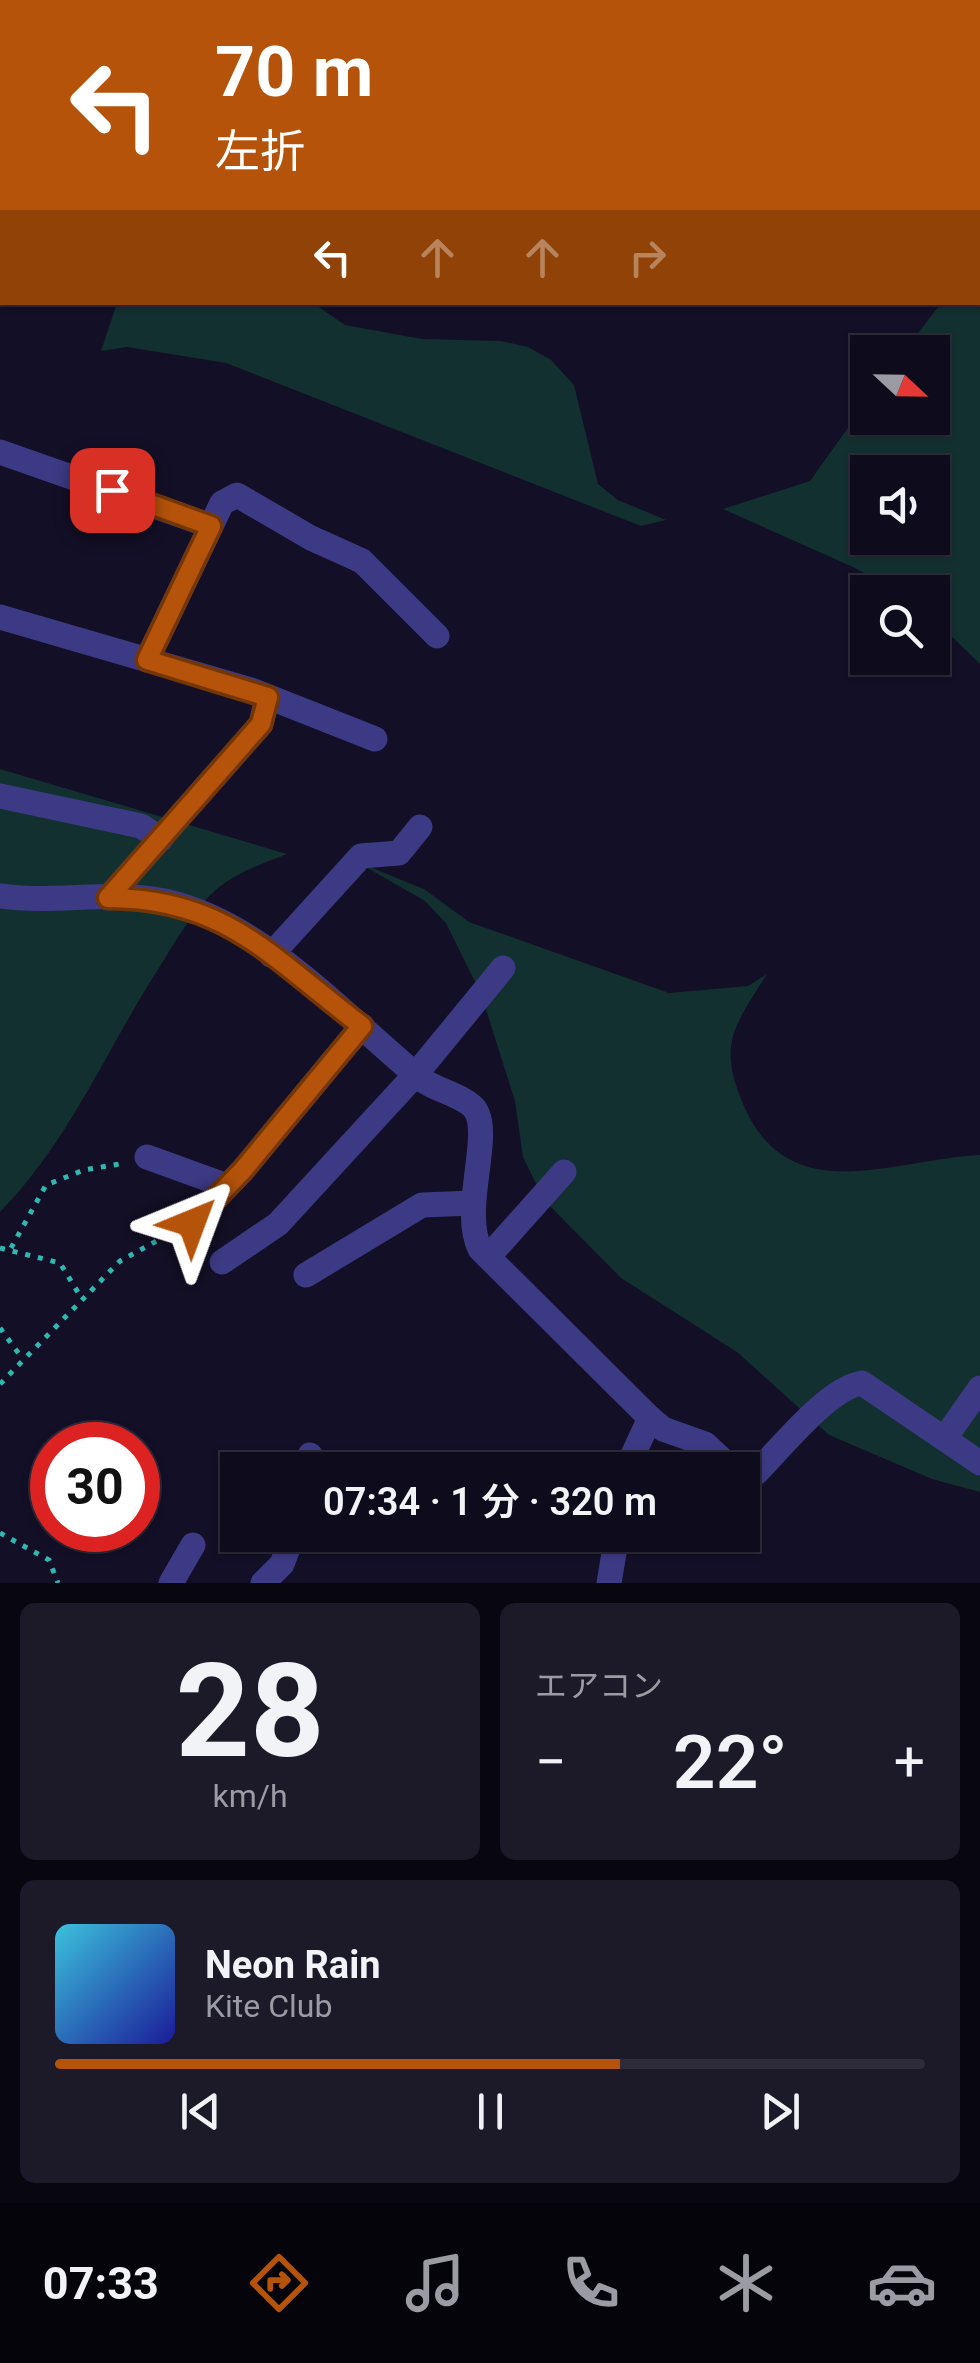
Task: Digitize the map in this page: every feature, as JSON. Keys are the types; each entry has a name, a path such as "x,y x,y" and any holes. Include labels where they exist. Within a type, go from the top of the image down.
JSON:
{"street":[{"path":"0,452 211,526"},
{"path":"147,660 222,502 236,495 311,538 362,561 436,636"},
{"path":"0,617 268,697 375,739"},
{"path":"108,898 261,724 268,697"},
{"path":"0,796 141,826 160,839"},
{"path":"271,955 361,856 399,854 420,828"},
{"path":"0,896 150,898 188,907 238,928 416,1074 473,1108 481,1125 471,1230 488,1257 650,1418 663,1429 705,1444 714,1452"},
{"path":"222,1262 278,1224 416,1074 503,968"},
{"path":"192,1223 228,1186 362,1026"},
{"path":"147,1156 228,1186"},
{"path":"488,1257 564,1172"},
{"path":"306,1275 422,1205 473,1203"},
{"path":"760,1469 848,1385 862,1383 878,1390 980,1464"},
{"path":"945,1438 980,1388"},
{"path":"634,1452 650,1418"},
{"path":"171,1583 193,1545"},
{"path":"263,1583 282,1564 287,1552"},
{"path":"610,1583 614,1552"}],"path":[{"path":"12,1248 46,1185 84,1170 147,1156"},
{"path":"0,1384 120,1261 192,1223"},
{"path":"0,1248 60,1263 82,1299"},
{"path":"0,1328 22,1358"},
{"path":"0,1533 49,1560 58,1583"}],"green space":[{"path":"116,305 316,305 345,325 422,339 501,341 528,347 551,360 574,385 598,484 618,500 666,520 641,526 226,363 127,347 101,351"},
{"path":"939,305 980,305 980,664 950,635 950,575 868,575 723,509 810,481 850,425 850,435 950,435 950,335 917,335"},
{"path":"0,769 287,854 234,877 201,905 140,999 67,1126 0,1212"},
{"path":"357,862 424,889 469,922 669,993 748,986 767,974 738,1023 731,1051 732,1067 744,1106 764,1138 788,1159 816,1169 847,1171 980,1155 980,1492 932,1479 829,1435 737,1352 621,1278 544,1200 523,1157 515,1101 481,994 446,923 425,901"}],"route":[{"path":"112,490 211,526 147,660 268,697 261,724 108,898 150,898 188,907 238,928 362,1026 243,1170 192,1223"}]}
